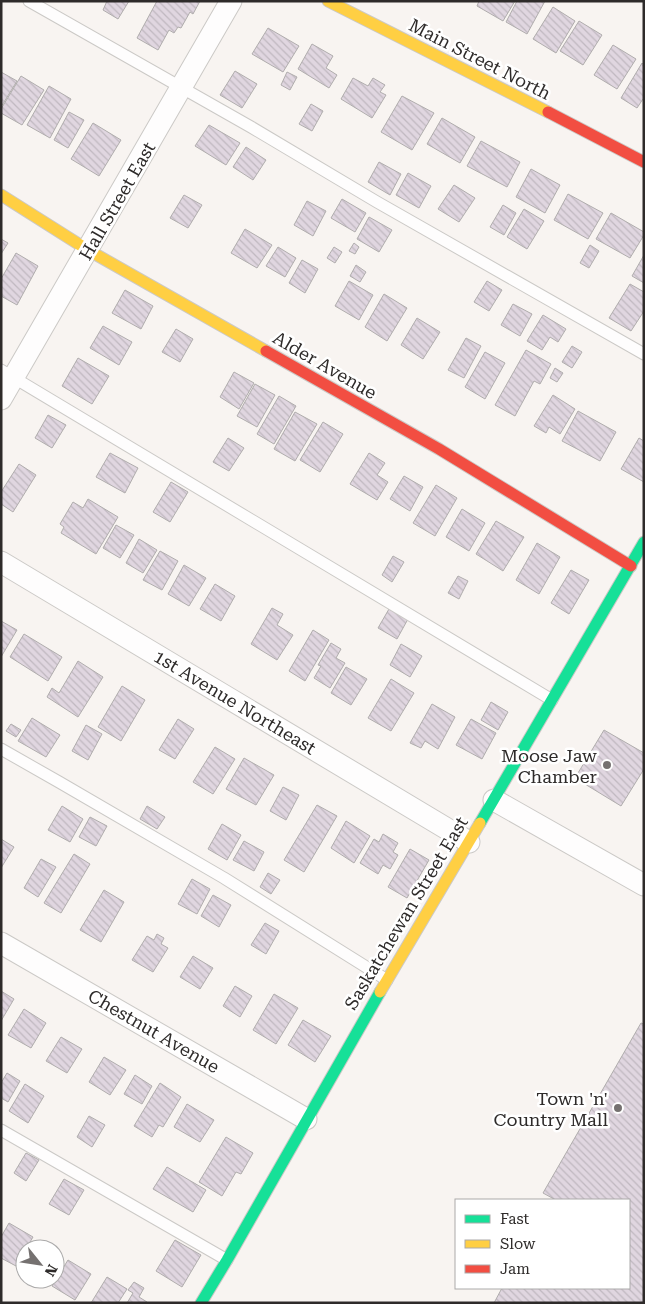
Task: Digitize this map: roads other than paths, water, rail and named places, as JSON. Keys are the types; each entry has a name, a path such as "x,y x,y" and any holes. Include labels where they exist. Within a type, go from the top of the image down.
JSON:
{"street":[{"name":"Hall Street East","path":"1,400 8,374 88,250 231,1"},
{"name":"Main Street North","path":"328,1 644,162"},
{"name":"Main Street North","path":"617,147 644,168"},
{"name":"Alder Avenue","path":"1,195 88,250 439,449 630,566"},
{"name":"Saskatchewan Street East","path":"201,1303 386,980 494,800 644,542"},
{"name":"1st Avenue Northeast","path":"1,562 469,842"},
{"path":"494,800 644,886"},
{"name":"Chestnut Avenue","path":"1,943 306,1119"}],"lane":[{"path":"29,1 644,354"},
{"path":"8,374 552,700"},
{"path":"1,749 224,878 386,980"},
{"path":"1,1130 227,1260"}],"place":[{"name":"Moose Jaw Chamber","path":"607,765"},
{"name":"Town 'n' Country Mall","path":"618,1108"}]}
